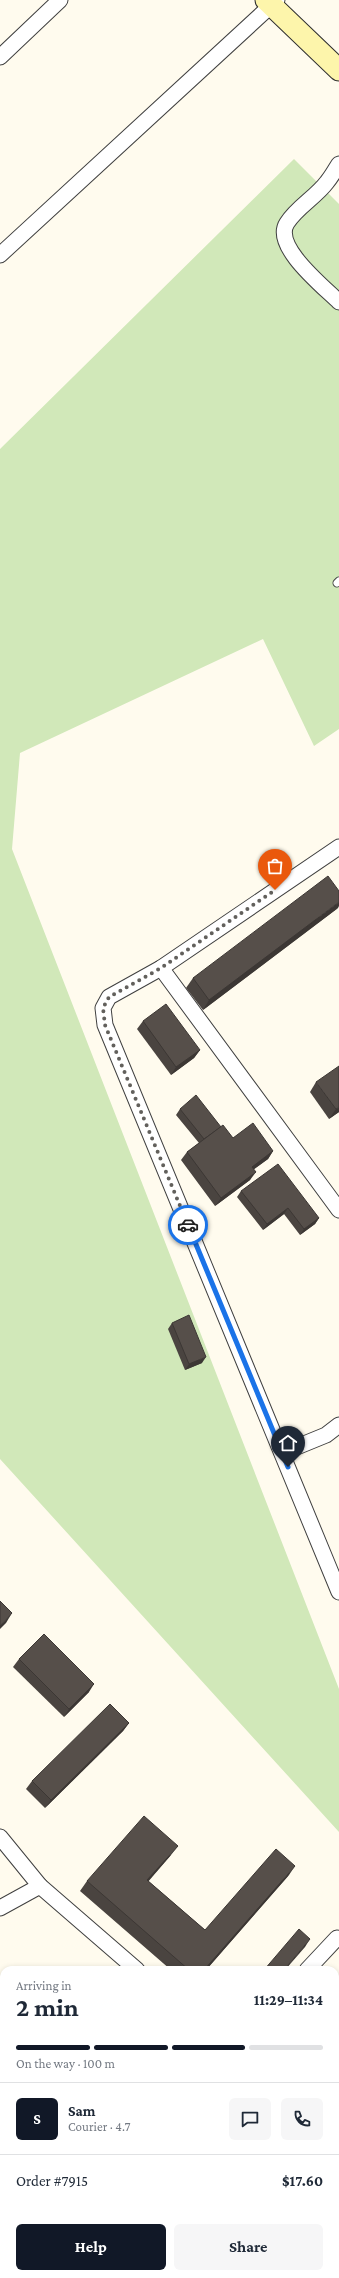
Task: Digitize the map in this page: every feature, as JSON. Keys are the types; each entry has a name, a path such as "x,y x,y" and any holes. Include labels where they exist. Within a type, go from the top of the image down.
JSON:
{"main road":[{"path":"271,2 339,70"}],"street":[{"path":"0,57 60,0"},
{"path":"0,255 271,2"},
{"path":"339,164 327,182 286,225 284,235 286,245 304,268 339,302"},
{"path":"339,847 161,968 109,997 103,1008 105,1025 339,1592"},
{"path":"161,968 339,1210"},
{"path":"282,1453 326,1435 339,1425"},
{"path":"0,1837 40,1886 132,1966"},
{"path":"2,1908 40,1886"},
{"path":"311,1966 337,1938"}],"green space":[{"path":"294,159 339,204 339,729 314,746 263,639 20,753 12,849 339,1689 339,1832 0,1459 0,449"}],"building":[{"path":"328,876 339,891 339,902 209,1000 193,978"},
{"path":"166,1004 200,1050 176,1067 143,1021"},
{"path":"339,1066 339,1107 336,1109 316,1082"},
{"path":"196,1095 221,1127 204,1139 180,1109"},
{"path":"253,1123 273,1151 252,1167 256,1172 221,1198 187,1152 223,1125 233,1138"},
{"path":"278,1164 319,1218 304,1229 288,1208 267,1224 241,1191"},
{"path":"189,1315 206,1357 189,1364 172,1323"},
{"path":"0,1601 12,1613 0,1626"},
{"path":"44,1634 94,1684 69,1709 19,1659"},
{"path":"110,1704 129,1723 51,1800 32,1781"},
{"path":"144,1816 178,1846 147,1880 205,1930 276,1849 295,1866 208,1966 184,1966 87,1881"},
{"path":"299,1929 310,1939 287,1966 267,1966"}],"way so far":[{"path":"188,1225 105,1025 103,1008 109,997 161,968 275,890"}],"route":[{"path":"188,1225 288,1467"}]}
